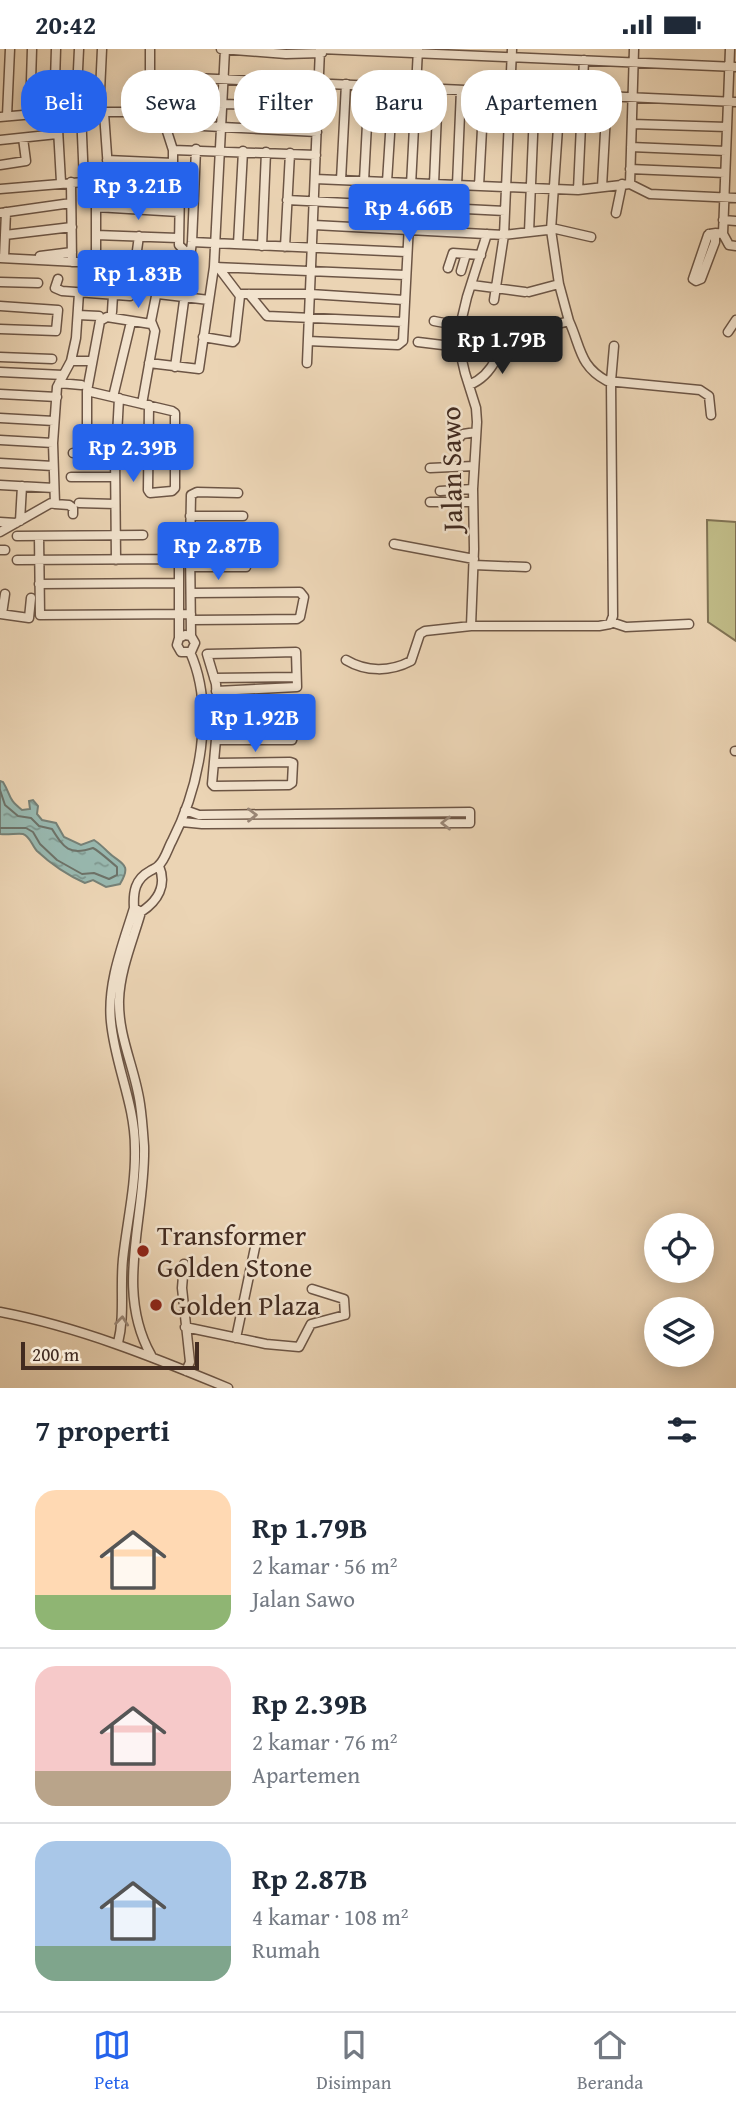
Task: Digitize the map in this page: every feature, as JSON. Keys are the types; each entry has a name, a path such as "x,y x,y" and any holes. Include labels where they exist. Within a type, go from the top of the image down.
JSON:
{"street":[{"path":"10,49 3,116 21,114"},
{"path":"31,70 32,49"},
{"path":"56,49 56,70"},
{"path":"79,49 79,70"},
{"path":"103,49 103,70"},
{"path":"150,49 150,70"},
{"path":"616,213 630,169 634,49"},
{"path":"730,49 733,67 732,102 727,127 723,234 729,245 736,246"},
{"path":"149,363 199,370 216,267 224,50 512,53 584,60 733,67"},
{"path":"320,70 321,51"},
{"path":"417,70 418,51"},
{"path":"583,70 584,60"},
{"path":"220,80 234,80"},
{"path":"337,84 351,84"},
{"path":"341,180 346,84"},
{"path":"447,89 461,90 457,185"},
{"path":"622,97 732,102"},
{"path":"220,103 234,103"},
{"path":"632,124 727,127"},
{"path":"221,126 234,127"},
{"path":"0,141 57,133"},
{"path":"57,133 61,182"},
{"path":"80,133 84,182"},
{"path":"104,133 109,183"},
{"path":"167,133 173,150 172,178 180,184"},
{"path":"307,363 317,133"},
{"path":"365,181 367,133"},
{"path":"387,182 390,133"},
{"path":"308,341 398,345 402,341 413,133"},
{"path":"434,184 436,133"},
{"path":"479,186 482,133"},
{"path":"494,300 504,235 508,133"},
{"path":"529,233 533,133"},
{"path":"557,133 551,230 559,284 585,364 593,374 611,381 700,390 709,396 711,415"},
{"path":"578,190 580,133"},
{"path":"603,187 605,133"},
{"path":"0,165 26,162 23,138"},
{"path":"631,147 726,151"},
{"path":"175,367 192,247 196,149"},
{"path":"173,150 316,155"},
{"path":"238,244 243,151"},
{"path":"262,246 266,152"},
{"path":"285,247 290,153"},
{"path":"107,160 173,163"},
{"path":"630,169 725,173"},
{"path":"315,179 578,190 626,184 650,194 736,198"},
{"path":"0,189 61,182 180,184 194,180"},
{"path":"71,182 72,261"},
{"path":"96,183 96,263"},
{"path":"180,184 178,238 181,249 215,243 406,252"},
{"path":"288,200 505,211"},
{"path":"71,203 3,212 5,235 2,258 135,265 139,236"},
{"path":"96,207 179,212"},
{"path":"723,220 736,221"},
{"path":"314,225 504,235 556,229 591,237"},
{"path":"5,235 72,227"},
{"name":"Jalan Sawo","path":"471,626 476,408 459,347 458,331 487,234"},
{"path":"705,258 716,239 709,234 723,234"},
{"path":"96,235 178,238"},
{"path":"24,259 72,251"},
{"path":"449,268 453,253 481,255"},
{"path":"461,271 466,254"},
{"path":"216,267 405,275"},
{"path":"216,267 239,293 404,300"},
{"path":"58,279 55,288 79,293 130,296"},
{"path":"0,282 38,283"},
{"path":"472,285 527,292 559,284"},
{"path":"55,504 54,421 61,379 71,361 76,338 79,293"},
{"path":"203,337 234,341 239,293"},
{"path":"0,372 61,379 84,388 116,397 145,405 174,413 175,488 172,491 148,491 145,405 155,331 152,324 158,294 209,300"},
{"path":"249,294 267,316 402,322"},
{"path":"111,312 113,295"},
{"path":"0,306 58,309 56,331 0,328"},
{"path":"78,315 99,316"},
{"path":"131,322 116,397 117,436 90,436 86,430 84,388 100,321 107,317 152,324"},
{"path":"728,332 736,320"},
{"path":"434,321 486,325 495,331 501,340 496,358 486,375 469,385"},
{"path":"501,340 569,321"},
{"path":"76,338 95,340"},
{"path":"418,342 459,347"},
{"path":"345,660 368,669 393,668 411,661 420,634 425,631 471,626 607,626 611,622 611,381 614,347"},
{"path":"0,357 52,359"},
{"path":"71,361 89,362"},
{"path":"0,394 57,397"},
{"path":"0,418 54,421"},
{"path":"454,442 463,434 477,432"},
{"path":"0,440 53,443"},
{"path":"73,453 114,453 116,560"},
{"path":"0,463 53,465"},
{"path":"430,468 474,466"},
{"path":"71,477 115,477"},
{"path":"0,485 54,488"},
{"path":"18,522 22,487"},
{"path":"440,491 473,489"},
{"path":"238,493 194,493 190,497 190,516 190,544 190,567 191,636 195,645 190,652 184,653 178,648 178,547 190,544 245,541"},
{"path":"430,502 473,502"},
{"path":"0,532 51,503 69,505 73,508 73,514"},
{"path":"79,503 116,503"},
{"path":"190,516 243,516"},
{"path":"0,521 18,522"},
{"path":"17,535 143,535"},
{"path":"39,535 41,615 178,614 191,617 297,619 300,617 304,597 300,592 191,593"},
{"path":"394,544 474,562 526,567"},
{"path":"17,560 178,559"},
{"path":"190,567 246,567"},
{"path":"39,584 178,583"},
{"path":"5,594 1,614 29,618 30,598"},
{"path":"611,622 625,627 689,624"},
{"path":"179,638 184,635 191,636"},
{"path":"151,1355 141,1338 136,1321 132,1275 144,1147 140,1103 122,1038 119,996 137,910 134,894 138,881 159,866 181,822 199,762 202,742 199,687 190,652"},
{"path":"199,687 215,684 297,687 296,652 208,652 215,684 218,717 212,783 214,786 289,785 293,779 293,763 290,762 215,763"},
{"path":"218,717 294,717 297,721 292,740 218,740"},
{"path":"181,822 202,820 470,812 470,823 202,820 185,810"},
{"path":"137,910 150,906 159,895 162,877 159,866"},
{"path":"118,1343 123,1323 122,1267 134,1182 135,1147 131,1104 113,1039 111,994 116,968 137,910"},
{"path":"236,1338 257,1238"},
{"path":"184,1265 182,1275 185,1327 190,1362 186,1371"},
{"path":"185,1327 280,1347 299,1347 310,1324 345,1315 344,1299 312,1289"},
{"path":"0,1312 43,1321 118,1343 228,1388"}],"shaded area":[{"path":"707,520 736,522 736,641 708,622"}],"water":[{"path":"0,781 22,810 30,809 29,801 33,800 42,820 56,823 64,837 81,845 94,840 120,862 125,872 120,884 106,887 93,880 85,883 48,861 25,835 0,834"}],"place":[{"name":"Transformer Golden Stone","path":"143,1251"},
{"name":"Golden Plaza","path":"156,1305"}]}
